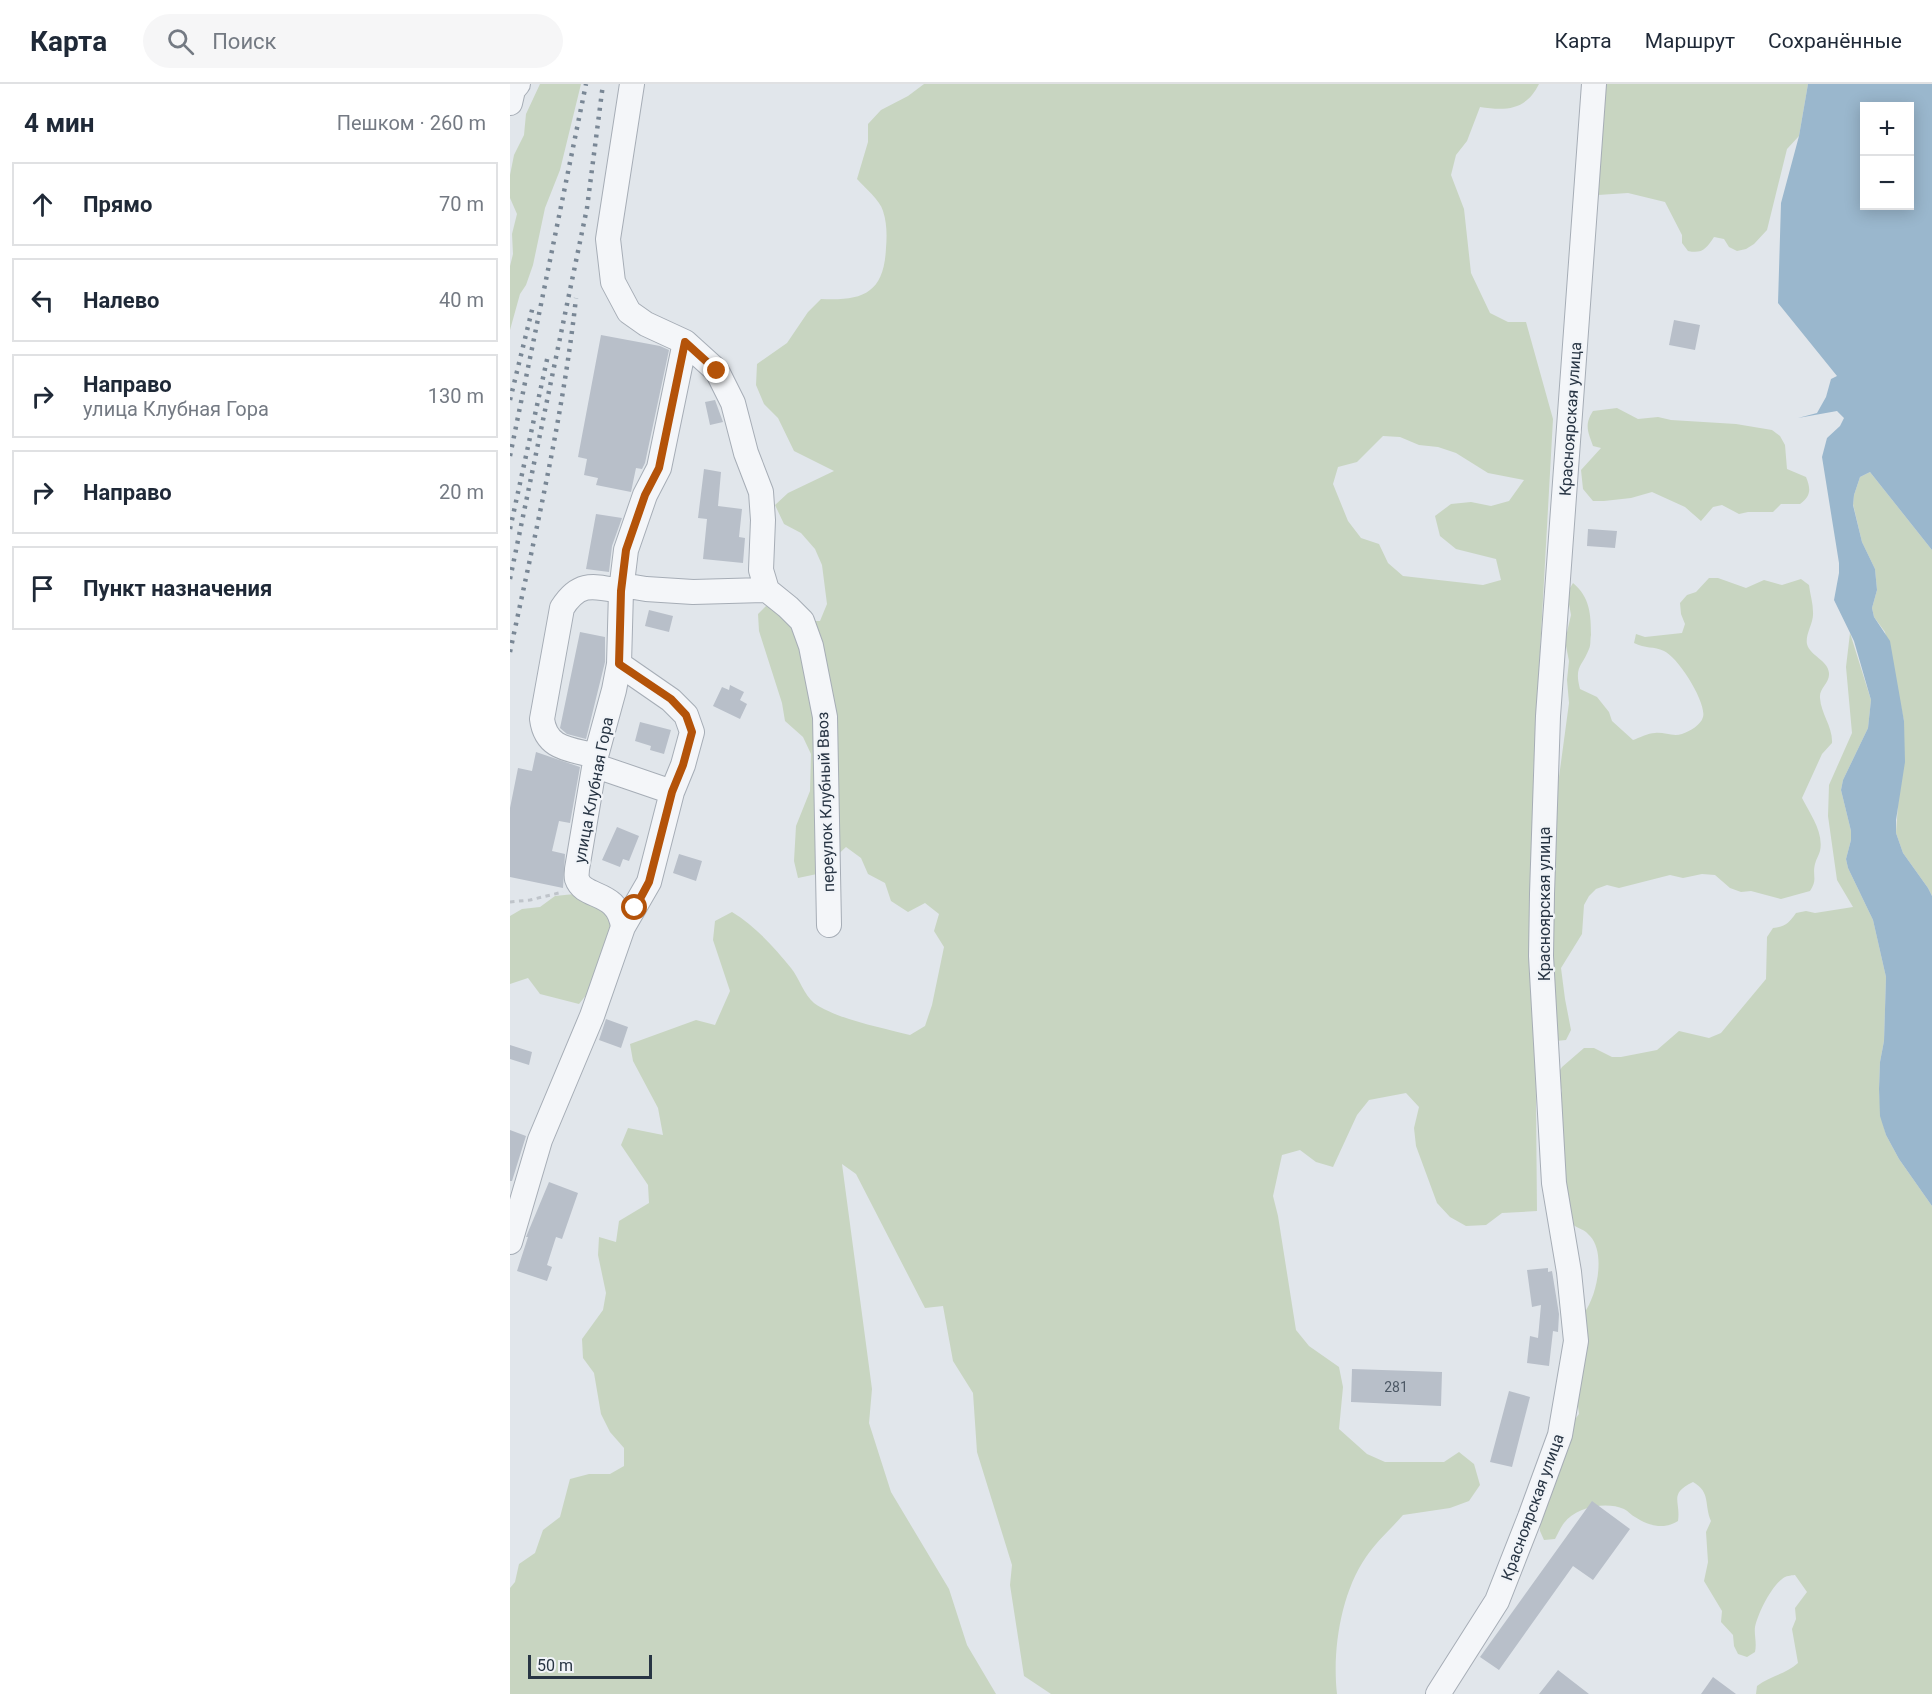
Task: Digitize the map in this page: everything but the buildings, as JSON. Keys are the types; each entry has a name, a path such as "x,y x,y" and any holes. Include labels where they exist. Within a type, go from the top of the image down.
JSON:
{"street":[{"path":"632,84 608,239 613,282 629,312 646,324 685,342 717,371 733,403 746,453 761,492 763,520 761,570 767,590 693,592 593,586 578,589 569,596 562,608 542,719 547,737 556,745 672,792"},
{"name":"Красноярская улица","path":"1438,1694 1497,1601 1530,1517 1560,1435 1575,1341 1569,1272 1554,1183 1541,956 1542,883 1548,716 1594,84"},
{"name":"улица Клубная Гора","path":"623,927 622,917 614,904 584,888 577,879 580,846 596,761 619,664 626,550 645,495 659,468 685,342"},
{"name":"переулок Клубный Ввоз","path":"767,590 802,621 811,646 825,717 829,925"},
{"path":"510,1242 540,1140 592,1016 623,927 649,882 672,792 683,765 692,732 686,715 671,699 619,664"}],"path":[{"path":"510,902 530,900 568,890 577,879"}],"green space":[{"path":"540,84 581,84 560,170 545,208 533,265 520,294 510,330 510,266 513,254 512,234 517,214 510,198 510,175 514,155 524,135 526,114"},
{"path":"924,84 1539,84 1528,99 1515,107 1499,109 1480,107 1467,141 1456,155 1451,175 1464,209 1471,273 1490,313 1508,322 1526,322 1553,419 1533,778 1537,1211 1502,1213 1486,1225 1466,1226 1450,1217 1437,1203 1416,1146 1414,1128 1419,1107 1406,1093 1369,1100 1357,1115 1333,1167 1316,1162 1300,1150 1282,1155 1273,1196 1296,1330 1309,1346 1339,1367 1343,1387 1339,1429 1367,1454 1385,1462 1444,1462 1459,1452 1474,1464 1480,1485 1469,1501 1450,1508 1403,1515 1366,1557 1350,1587 1340,1622 1336,1659 1337,1694 1051,1694 1024,1676 1010,1585 1012,1565 977,1452 973,1393 953,1361 943,1306 925,1308 856,1174 842,1164 872,1389 869,1423 891,1492 949,1589 967,1645 996,1694 510,1694 510,1588 515,1582 519,1564 535,1553 543,1530 560,1517 570,1479 589,1474 610,1474 624,1466 624,1448 610,1432 601,1414 594,1373 583,1358 582,1339 603,1310 606,1293 598,1255 599,1237 616,1242 619,1221 649,1203 648,1185 621,1145 628,1128 663,1135 658,1108 633,1061 630,1044 696,1020 715,1025 730,991 713,940 715,921 732,912 749,924 771,945 791,968 810,1000 823,1009 860,1022 910,1035 925,1026 932,1005 944,947 934,931 939,914 925,903 908,912 891,901 885,883 868,874 861,858 846,847 817,874 798,878 794,861 796,826 810,791 811,754 803,737 785,721 782,703 759,631 758,614 770,602 802,621 820,621 827,604 822,565 815,549 801,533 784,524 775,505 788,493 834,471 794,451 778,418 764,404 756,385 757,364 787,343 808,312 821,299 859,296 868,292 881,276 886,243 884,216 879,203 857,179 868,142 868,124 881,110 908,96","holes":["1383,436 1400,437 1419,445 1438,447 1456,453 1488,473 1524,480 1509,501 1491,506 1471,502 1451,504 1435,516 1440,536 1456,549 1496,559 1501,580 1483,585 1403,576 1388,563 1379,544 1361,538 1348,521 1333,484 1338,467 1357,462"]},
{"path":"1603,84 1808,84 1799,136 1787,149 1767,230 1754,244 1737,251 1729,247 1724,239 1714,237 1703,250 1688,251 1682,243 1682,235 1665,202 1628,193 1598,195 1593,187"},
{"path":"1617,408 1638,419 1658,417 1671,420 1736,424 1772,430 1780,436 1785,445 1787,469 1806,477 1809,485 1808,495 1800,504 1781,504 1773,512 1739,514 1722,505 1713,507 1701,521 1685,507 1652,492 1631,498 1593,501 1583,489 1581,470 1601,448 1593,446 1588,432 1588,420 1593,411"},
{"path":"1870,472 1932,550 1932,896 1903,853 1896,833 1904,721 1885,632 1874,617 1872,608 1877,590 1875,569 1862,542 1853,504 1860,477"},
{"path":"1709,578 1718,578 1746,588 1764,580 1782,585 1801,579 1809,585 1813,616 1807,644 1828,669 1829,677 1821,691 1820,698 1832,737 1832,743 1822,754 1802,798 1816,823 1821,844 1814,868 1814,883 1810,891 1781,899 1751,891 1741,892 1730,888 1715,875 1702,874 1683,878 1670,875 1619,888 1607,885 1596,889 1584,905 1582,934 1561,968 1571,1030 1566,1040 1556,1041 1547,1003 1554,797 1569,703 1567,680 1569,661 1565,641 1571,615 1567,593 1573,583 1583,594 1590,613 1589,649 1578,671 1580,689 1597,697 1609,712 1612,721 1633,740 1652,733 1682,734 1702,720 1701,702 1677,662 1664,651 1634,643 1636,634 1645,637 1682,633 1685,624 1680,603 1687,595 1696,592"},
{"path":"1850,633 1871,700 1868,728 1843,780 1841,790 1851,831 1846,859 1848,868 1873,920 1886,977 1884,1041 1880,1062 1879,1089 1881,1116 1886,1135 1899,1159 1932,1206 1932,1694 1756,1694 1757,1686 1798,1663 1792,1629 1796,1619 1795,1608 1807,1592 1795,1575 1780,1581 1766,1599 1757,1621 1755,1652 1747,1657 1738,1654 1734,1646 1733,1635 1721,1622 1722,1611 1704,1581 1708,1562 1706,1532 1711,1521 1705,1495 1699,1486 1693,1482 1685,1486 1678,1494 1678,1521 1673,1524 1651,1525 1624,1509 1600,1506 1584,1509 1569,1517 1555,1539 1544,1540 1540,1531 1539,1521 1548,1489 1556,1482 1561,1451 1573,1422 1579,1414 1575,1382 1584,1313 1596,1286 1599,1263 1595,1243 1583,1230 1571,1223 1566,1214 1559,1100 1562,1091 1557,1075 1562,1067 1584,1048 1594,1048 1612,1057 1621,1057 1657,1050 1679,1031 1709,1038 1721,1033 1766,979 1767,937 1773,928 1786,924 1796,913 1806,911 1815,913 1853,907 1837,880 1828,816 1829,785 1852,733 1846,667"},
{"path":"584,893 611,919 612,939 602,964 592,980 591,989 579,1004 540,994 528,978 510,984 510,916 522,909 540,907 555,896"}],"water":[{"path":"1808,84 1932,84 1932,550 1870,472 1860,477 1853,505 1862,542 1875,569 1877,590 1872,608 1874,617 1890,641 1904,721 1905,762 1896,833 1903,853 1932,896 1932,1206 1899,1159 1886,1135 1880,1116 1880,1062 1884,1041 1886,977 1873,920 1848,868 1846,859 1851,831 1841,790 1843,780 1868,728 1871,700 1854,641 1834,600 1839,563 1822,457 1827,438 1840,426 1844,418 1837,411 1798,418 1817,413 1826,397 1831,379 1837,376 1778,303 1781,203 1799,136"}],"railway":[{"path":"510,456 586,84"},
{"path":"510,579 587,208 603,84"},
{"path":"510,652 556,431 576,298"},
{"path":"510,400 533,306"},
{"path":"510,529 548,355"}],"route":[{"path":"635,908 649,882 672,792 683,765 692,732 686,715 671,699 619,664 621,591 626,550 645,495 659,468 685,342 717,371"}]}
